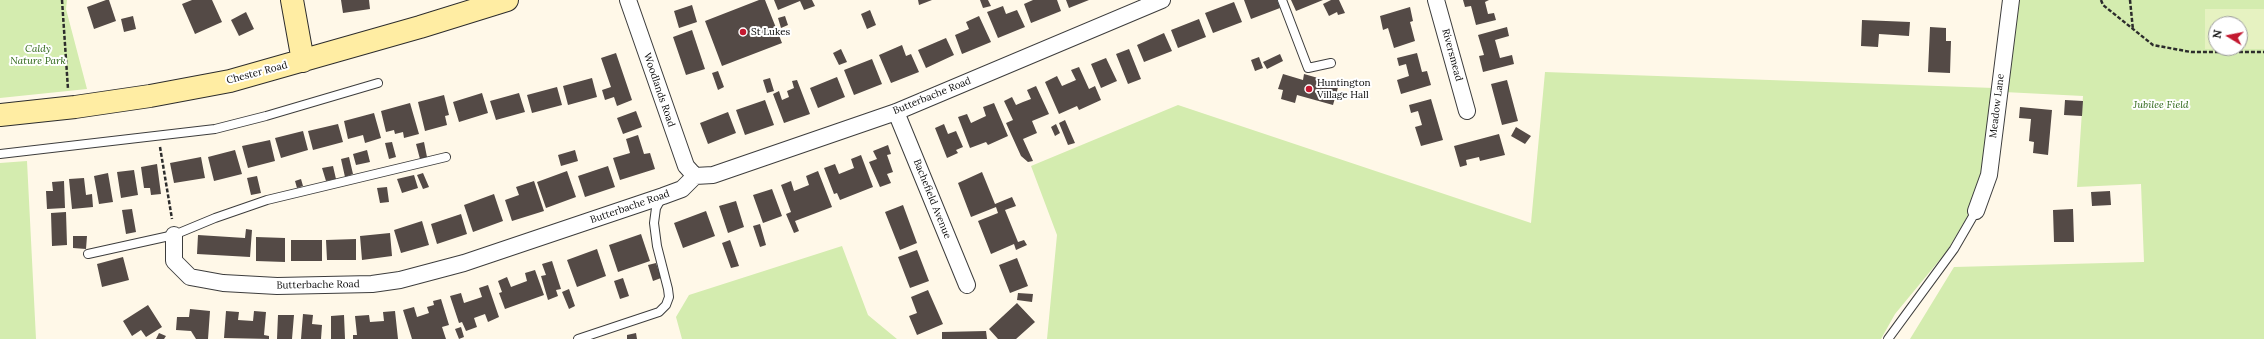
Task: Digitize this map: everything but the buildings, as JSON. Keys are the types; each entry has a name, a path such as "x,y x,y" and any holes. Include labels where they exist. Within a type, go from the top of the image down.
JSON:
{"main road":[{"path":"292,0 303,60"},
{"name":"Chester Road","path":"0,115 75,107 150,96 230,81 507,0"}],"street":[{"name":"Woodlands Road","path":"628,0 686,166 695,176"},
{"name":"Butterbache Road","path":"174,235 174,261 190,278 277,286 372,284 400,280 464,263 663,196 682,189 695,176 714,175 896,112 1162,0"},
{"name":"Riversmead","path":"1436,0 1467,111"},
{"name":"Meadow Lane","path":"1976,211 1989,175 2011,0"},
{"name":"Bachefield Avenue","path":"896,112 967,285"}],"lane":[{"path":"1282,0 1308,68 1331,63"},
{"path":"0,154 215,129 266,116 378,83"},
{"path":"88,254 174,235 215,218 267,200 446,156"},
{"path":"578,339 647,317 659,312 666,305 669,297 668,289 656,246 654,223 656,208 663,196"},
{"path":"1888,339 1954,249 1976,211"}],"path":[{"path":"62,0 67,87 75,107"},
{"path":"2101,0 2103,5 2133,31 2153,45 2191,52 2264,52"},
{"path":"2130,0 2133,31"},
{"path":"158,135 174,235"}],"green space":[{"name":"Caldy Nature Park","path":"0,0 67,0 66,9 87,89 0,98"},
{"name":"Jubilee Field","path":"2015,0 2264,0 2264,339 1910,339 1954,267 2144,262 2141,184 2077,187 2083,96 2004,92"},
{"path":"2205,9 2264,9 2264,49 2248,49 2248,16 2208,16 2208,49 2205,49"},
{"path":"1545,72 1994,88 1983,175 1973,207 1947,251 1895,314 1881,339 1047,339 1057,235 1031,166 1178,105 1531,223"},
{"path":"27,161 36,339 0,339 0,163"},
{"path":"842,246 868,315 897,339 682,339 676,317 689,295"}],"place":[{"name":"St Lukes","path":"743,32"},
{"name":"Huntington Village Hall","path":"1309,89"}]}
